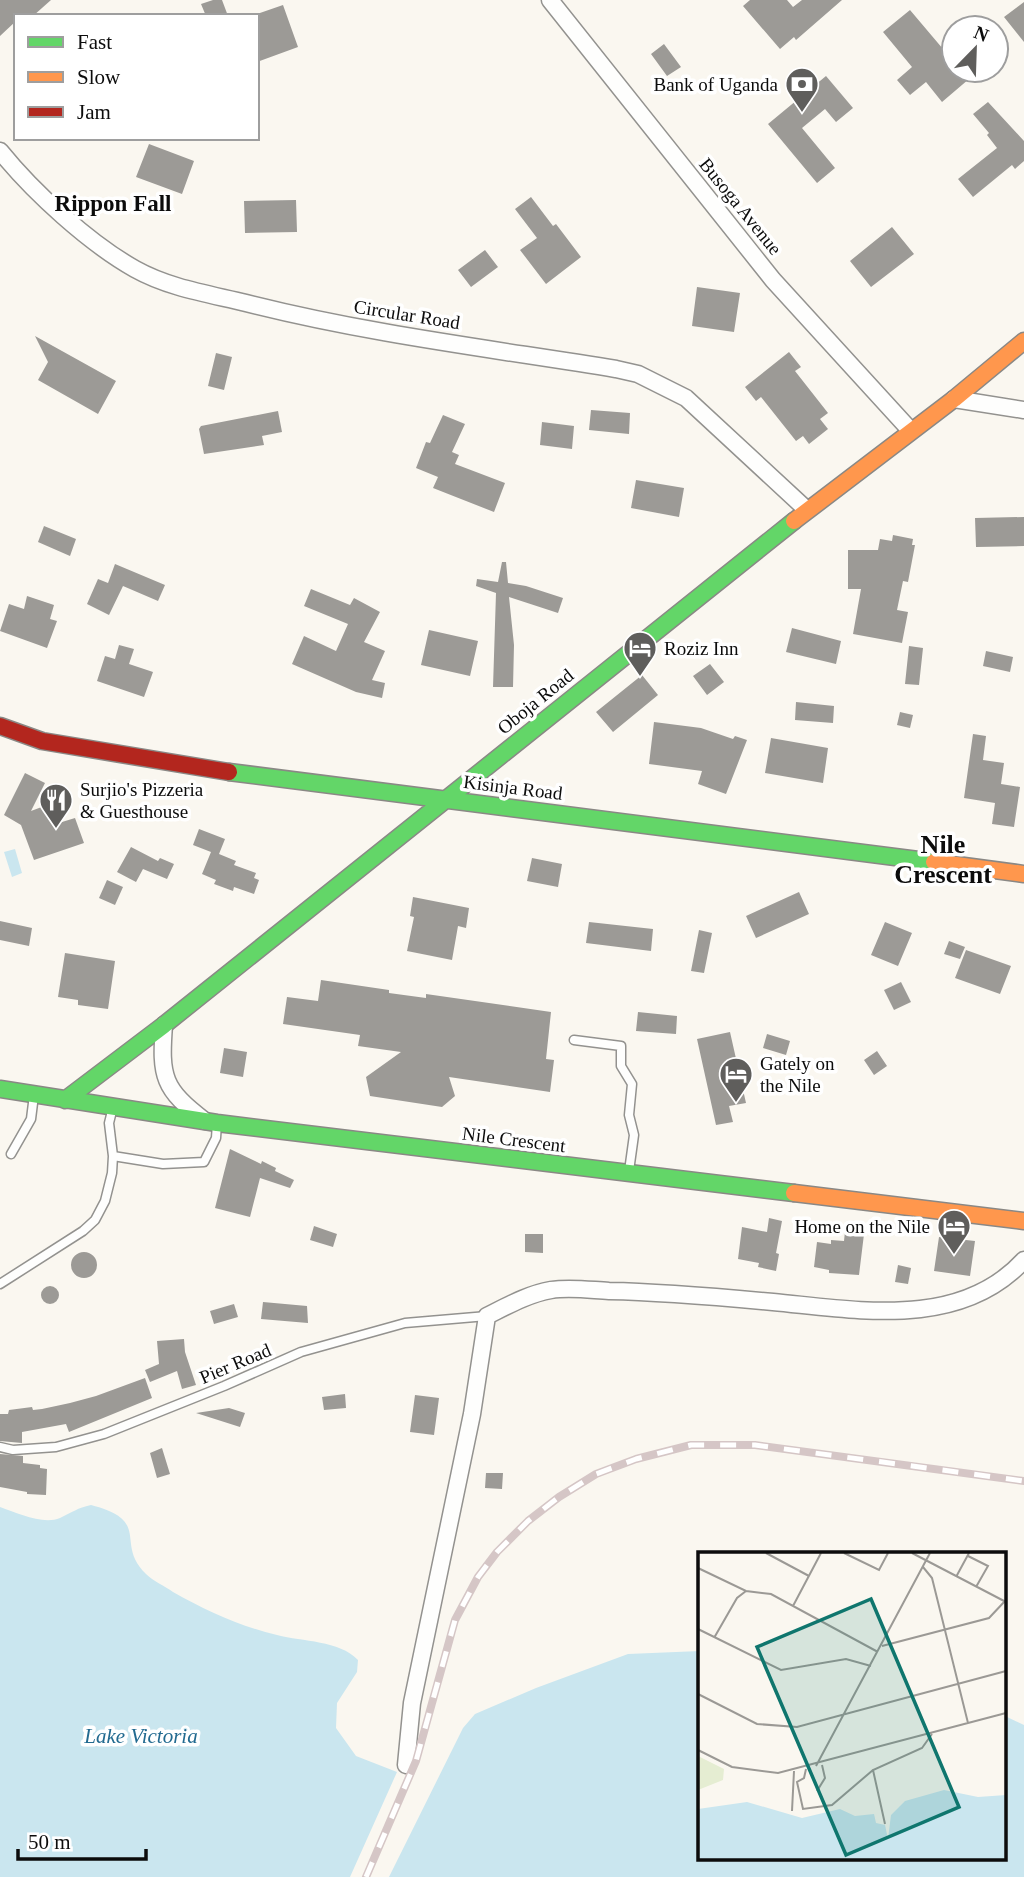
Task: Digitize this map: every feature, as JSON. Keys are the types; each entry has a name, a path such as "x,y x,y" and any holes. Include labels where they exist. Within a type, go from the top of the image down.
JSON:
{"street":[{"name":"Busoga Avenue","path":"550,0 773,280 910,430"},
{"name":"Circular Road","path":"0,152 34,188 106,250 136,269 168,284 305,318 616,369 653,380 686,398 807,510"},
{"name":"Oboja Road","path":"65,1100 164,1026 807,510 954,399 1024,341"},
{"path":"954,399 1024,410"},
{"name":"Kisinja Road","path":"0,726 42,741 178,765 1024,873"},
{"path":"164,1026 162,1057 166,1080 176,1096 212,1123"},
{"name":"Nile Crescent","path":"0,1089 212,1123 1024,1221"},
{"path":"406,1765 412,1703 461,1468 487,1316 527,1297 551,1290 653,1292 895,1312 964,1300 982,1293 1002,1280 1024,1260"}],"lane":[{"path":"574,1040 621,1046 621,1066 632,1084 629,1115 634,1135 628,1174"},
{"path":"10,1154 31,1119 34,1095"},
{"path":"0,1284 95,1220 105,1201 112,1173 109,1123 113,1107"},
{"path":"113,1156 163,1164 204,1162 216,1138 212,1123"},
{"name":"Pier Road","path":"0,1447 13,1450 56,1447 104,1434 301,1352 405,1323 487,1316"}],"water":[{"path":"15,849 22,873 12,877 4,852"},
{"name":"Lake Victoria","path":"91,1505 121,1518 130,1534 137,1563 149,1577 173,1592 236,1622 277,1635 331,1645 350,1653 358,1660 357,1672 337,1703 336,1728 356,1756 397,1772 350,1877 0,1877 0,1507 30,1517 53,1520"},
{"path":"698,1651 698,1860 1006,1860 1006,1716 1024,1725 1024,1877 389,1877 463,1728 475,1714 628,1654"}],"building":[{"path":"0,0 51,0 35,14 14,14 14,23 0,36"},
{"path":"222,0 227,14 205,14 201,4"},
{"path":"750,0 787,0 793,7 802,0 842,0 796,40 794,37 780,49 743,6"},
{"path":"1024,2 1024,42 1010,24 1008,14"},
{"path":"283,5 298,47 259,61 257,14"},
{"path":"910,10 940,45 940,84 963,84 942,102 926,82 910,95 897,80 912,67 883,32"},
{"path":"664,44 681,67 667,76 651,54"},
{"path":"826,76 853,108 836,122 825,109 802,128 835,168 817,183 768,124"},
{"path":"988,102 1024,141 1024,161 1015,169 1012,165 973,197 958,179 997,148 987,135 989,133 973,114"},
{"path":"149,144 194,161 182,194 136,177"},
{"path":"531,197 581,257 546,284 520,250 537,238 515,209"},
{"path":"296,200 297,232 245,233 244,201"},
{"path":"892,227 914,254 871,287 850,261"},
{"path":"485,250 498,267 471,287 458,270"},
{"path":"697,287 740,293 734,332 692,326"},
{"path":"35,336 116,381 98,414 38,380 48,362"},
{"path":"789,352 801,367 795,371 828,413 820,419 828,429 809,444 803,436 796,441 761,397 756,401 745,387"},
{"path":"216,353 232,357 224,390 208,386"},
{"path":"591,410 630,413 629,434 589,430"},
{"path":"278,411 282,432 262,436 264,445 204,454 199,429 201,426"},
{"path":"443,415 465,424 452,452 459,455 455,464 505,483 494,512 433,488 438,477 416,468 426,442 430,443"},
{"path":"542,422 574,426 572,449 540,445"},
{"path":"636,480 684,488 679,517 631,508"},
{"path":"1024,517 1024,546 976,547 975,518"},
{"path":"44,526 76,539 70,556 38,542"},
{"path":"893,535 913,539 912,545 915,545 908,582 903,581 897,610 908,612 902,643 853,634 861,589 848,589 848,550 878,550 880,539 892,541"},
{"path":"502,562 506,562 508,583 563,598 558,613 509,597 514,645 513,687 493,687 496,593 476,586 477,579 498,582"},
{"path":"115,564 165,585 158,601 123,586 109,615 87,604 98,579 108,583"},
{"path":"311,589 350,605 354,598 380,612 364,642 385,651 372,680 385,683 382,698 356,692 292,664 304,636 336,651 348,624 304,606"},
{"path":"27,596 54,605 50,619 57,621 47,648 0,631 9,604 24,609"},
{"path":"792,628 841,641 836,664 786,652"},
{"path":"429,630 478,641 470,676 421,665"},
{"path":"119,645 134,649 129,664 153,672 144,697 97,681 105,656 115,659"},
{"path":"909,646 923,648 919,685 905,684"},
{"path":"986,651 1013,657 1010,672 983,666"},
{"path":"710,664 724,682 707,695 693,676"},
{"path":"642,675 658,695 613,732 596,712"},
{"path":"796,702 834,706 833,723 795,720"},
{"path":"900,712 913,715 910,728 897,725"},
{"path":"654,722 701,728 733,739 735,736 747,740 726,794 698,784 702,771 649,764"},
{"path":"973,734 986,736 983,760 1004,763 1001,784 1020,787 1014,827 992,824 995,803 964,798"},
{"path":"771,738 828,748 823,783 765,773"},
{"path":"25,773 45,783 31,811 55,802 62,822 75,818 84,843 34,860 21,825 4,815"},
{"path":"199,829 225,839 219,854 236,861 234,865 256,873 254,878 259,880 254,894 234,887 233,891 214,884 216,880 202,874 211,852 193,845"},
{"path":"131,847 158,861 160,858 174,864 167,879 143,869 136,882 117,872"},
{"path":"532,858 562,864 558,887 527,881"},
{"path":"107,880 123,887 115,905 99,898"},
{"path":"799,892 809,914 756,938 746,916"},
{"path":"413,897 469,908 466,928 458,926 452,960 407,951 414,917 410,916"},
{"path":"0,921 32,928 29,946 0,940"},
{"path":"589,922 653,929 651,951 586,943"},
{"path":"885,922 912,933 898,966 871,955"},
{"path":"699,930 712,933 704,973 691,971"},
{"path":"949,941 965,947 960,959 944,954"},
{"path":"966,950 1011,966 1000,994 955,978"},
{"path":"65,953 115,961 108,1009 78,1005 78,1000 58,997"},
{"path":"321,980 389,990 389,993 426,998 426,994 551,1012 546,1059 554,1060 550,1092 449,1077 455,1096 442,1107 370,1096 366,1077 401,1052 358,1046 360,1035 283,1024 287,997 318,1001"},
{"path":"901,982 911,1002 894,1010 884,990"},
{"path":"638,1012 677,1016 676,1034 636,1031"},
{"path":"730,1032 746,1103 729,1106 733,1122 716,1125 697,1039"},
{"path":"767,1034 790,1041 786,1055 763,1048"},
{"path":"224,1048 247,1052 243,1077 220,1073"},
{"path":"877,1051 887,1066 874,1075 864,1060"},
{"path":"230,1149 276,1168 275,1171 294,1180 290,1188 260,1178 250,1217 215,1208"},
{"path":"769,1218 782,1221 776,1253 779,1254 776,1271 758,1267 759,1263 738,1259 742,1227 767,1232"},
{"path":"846,1222 865,1226 859,1275 829,1273 829,1270 814,1267 817,1242 831,1244 831,1240 844,1241"},
{"path":"314,1226 337,1234 333,1247 310,1240"},
{"path":"525,1234 543,1234 543,1253 525,1252"},
{"path":"939,1237 975,1241 970,1276 934,1271"},
{"path":"84,1252 93,1256 97,1265 93,1274 84,1278 75,1274 71,1265 75,1256"},
{"path":"898,1265 911,1268 908,1284 895,1282"},
{"path":"50,1286 56,1289 59,1295 56,1301 50,1304 44,1301 41,1295 44,1289"},
{"path":"263,1302 307,1306 308,1323 261,1319"},
{"path":"234,1304 238,1317 214,1324 210,1311"},
{"path":"184,1339 185,1352 196,1385 182,1389 177,1371 150,1382 145,1370 159,1364 157,1341"},
{"path":"145,1378 152,1398 69,1432 66,1424 22,1432 22,1443 0,1441 0,1414 8,1414 9,1410 32,1407 33,1410 42,1409 70,1403"},
{"path":"345,1394 346,1408 324,1410 322,1397"},
{"path":"415,1395 439,1398 434,1435 410,1432"},
{"path":"229,1408 245,1413 240,1427 196,1413"},
{"path":"162,1448 170,1474 157,1478 150,1453"},
{"path":"0,1454 23,1456 23,1463 40,1465 40,1468 47,1469 46,1495 27,1494 0,1487"},
{"path":"486,1473 503,1473 502,1489 485,1488"}],"railway":[{"path":"366,1877 416,1761 455,1620 478,1577 497,1552 528,1521 559,1497 596,1474 636,1459 691,1445 755,1445 1024,1481"}],"traffic: fast":[{"path":"65,1100 164,1025 794,521"},
{"path":"229,772 934,862"},
{"path":"0,1089 217,1123 794,1193"}],"traffic: slow":[{"path":"794,521 954,399 1024,341"},
{"path":"934,862 1024,874"},
{"path":"794,1193 1024,1221"}],"traffic: jam":[{"path":"0,726 42,741 229,772"}],"place":[{"name":"Bank of Uganda","path":"802,114"},
{"name":"Roziz Inn","path":"640,678"},
{"name":"Surjio's Pizzeria & Guesthouse","path":"56,830"},
{"name":"Gately on the Nile","path":"736,1104"},
{"name":"Home on the Nile","path":"954,1256"}],"district":[{"name":"Rippon Fall","path":"113,203"},
{"name":"Nile Crescent","path":"943,859"}]}
